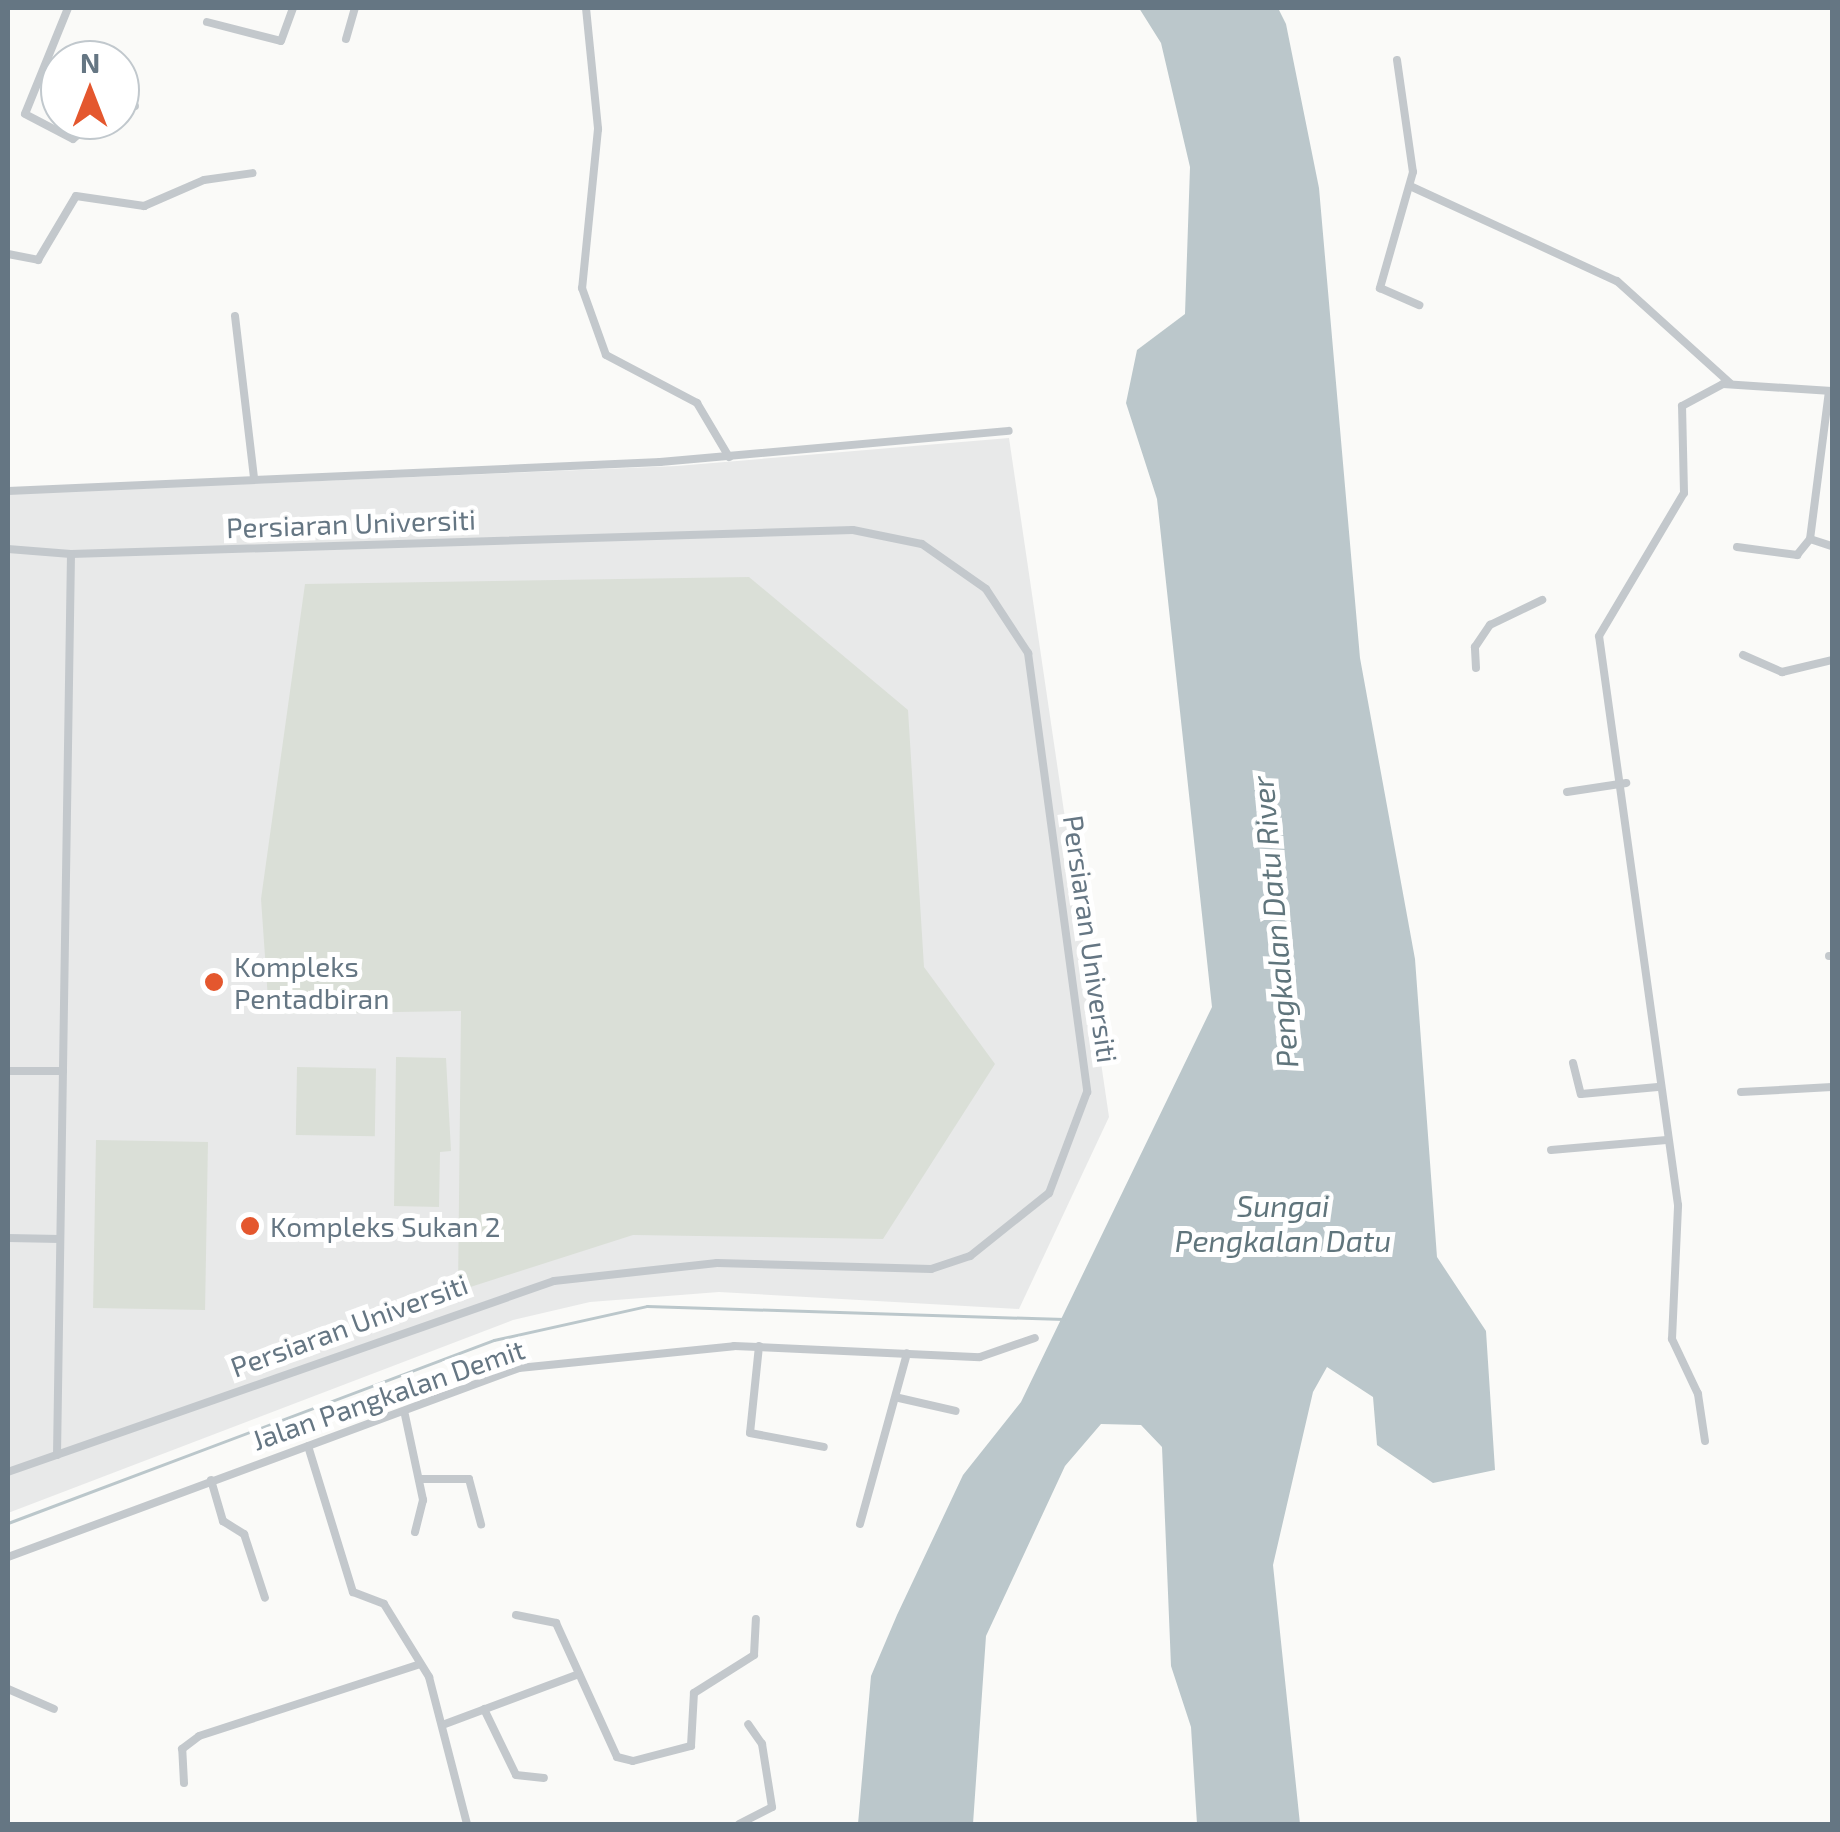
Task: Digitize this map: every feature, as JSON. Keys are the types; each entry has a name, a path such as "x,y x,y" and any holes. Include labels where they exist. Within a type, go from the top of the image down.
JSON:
{"street":[{"path":"55,40 68,8"},
{"path":"207,22 281,41 293,8"},
{"path":"346,39 355,8"},
{"path":"586,8 598,128 582,288 606,355 696,402 729,457"},
{"path":"1397,60 1410,186 1380,288 1419,305"},
{"path":"40,79 26,114 40,121"},
{"path":"8,254 38,260 76,196 144,206 204,180 253,173"},
{"path":"1410,186 1617,281 1731,384"},
{"path":"235,316 254,477"},
{"path":"1704,1442 1698,1394 1672,1339 1678,1205 1658,1087 1626,783 1599,636 1684,493 1677,416 1690,399 1731,384 1830,391 1810,540 1797,554 1736,546"},
{"path":"8,491 729,457 1009,432"},
{"name":"Persiaran Universiti","path":"8,548 70,554 853,530 922,544 986,589 1028,653 1087,1092 1049,1193 970,1256 931,1269 716,1263 554,1281 8,1472"},
{"path":"1810,540 1832,546"},
{"path":"57,1454 70,554"},
{"path":"1476,668 1476,647 1490,625 1542,600"},
{"path":"1743,655 1782,672 1832,660"},
{"path":"1567,792 1626,783"},
{"path":"1573,1063 1581,1094 1658,1087"},
{"path":"8,1071 62,1071"},
{"path":"1741,1092 1832,1087"},
{"path":"1551,1150 1667,1140"},
{"path":"8,1238 60,1239"},
{"name":"Jalan Pangkalan Demit","path":"8,1557 211,1480 404,1415 519,1368 759,1346 980,1358 1034,1338"},
{"path":"759,1346 750,1433 824,1447"},
{"path":"860,1524 899,1398 907,1352"},
{"path":"899,1398 956,1411"},
{"path":"404,1415 420,1479 415,1532"},
{"path":"308,1446 353,1592 384,1604 420,1664 445,1724 467,1824"},
{"path":"420,1479 469,1480 481,1524"},
{"path":"211,1480 223,1520 244,1534 265,1598"},
{"path":"516,1614 552,1618 617,1757 680,1754 691,1746 698,1685 754,1655 756,1619"},
{"path":"184,1783 182,1748 199,1736 420,1664"},
{"path":"445,1724 579,1674"},
{"path":"8,1689 54,1709"},
{"path":"484,1709 516,1775 544,1778"},
{"path":"739,1824 772,1807 762,1744 748,1724"}],"shaded area":[{"path":"1009,438 1109,1117 1019,1309 719,1292 590,1302 513,1320 8,1513 8,494 677,466"},
{"path":"749,577 908,710 924,967 995,1064 883,1239 633,1235 458,1291 461,1011 269,1014 261,899 305,584"},
{"path":"396,1057 446,1058 451,1151 440,1152 439,1207 394,1206"},
{"path":"297,1067 376,1068 375,1136 296,1135"},
{"path":"96,1140 208,1142 205,1310 93,1308"}],"water":[{"name":"Sungai Pengkalan Datu","path":"1139,8 1278,8 1286,24 1319,188 1360,658 1415,959 1437,1257 1486,1331 1495,1470 1433,1483 1377,1445 1373,1397 1327,1367 1313,1392 1273,1565 1300,1824 1197,1824 1191,1727 1171,1666 1162,1447 1141,1425 1101,1424 1065,1466 986,1636 973,1824 858,1824 871,1676 897,1615 963,1475 1021,1402 1212,1007 1157,499 1126,403 1137,350 1185,314 1190,167 1161,43"}],"waterway":[{"path":"8,1523 494,1340 647,1306 1064,1319"}],"place":[{"name":"Kompleks Pentadbiran","path":"214,982"},
{"name":"Kompleks Sukan 2","path":"250,1226"}],"water label":[{"name":"Pengkalan Datu River","path":"1274,922"}]}
